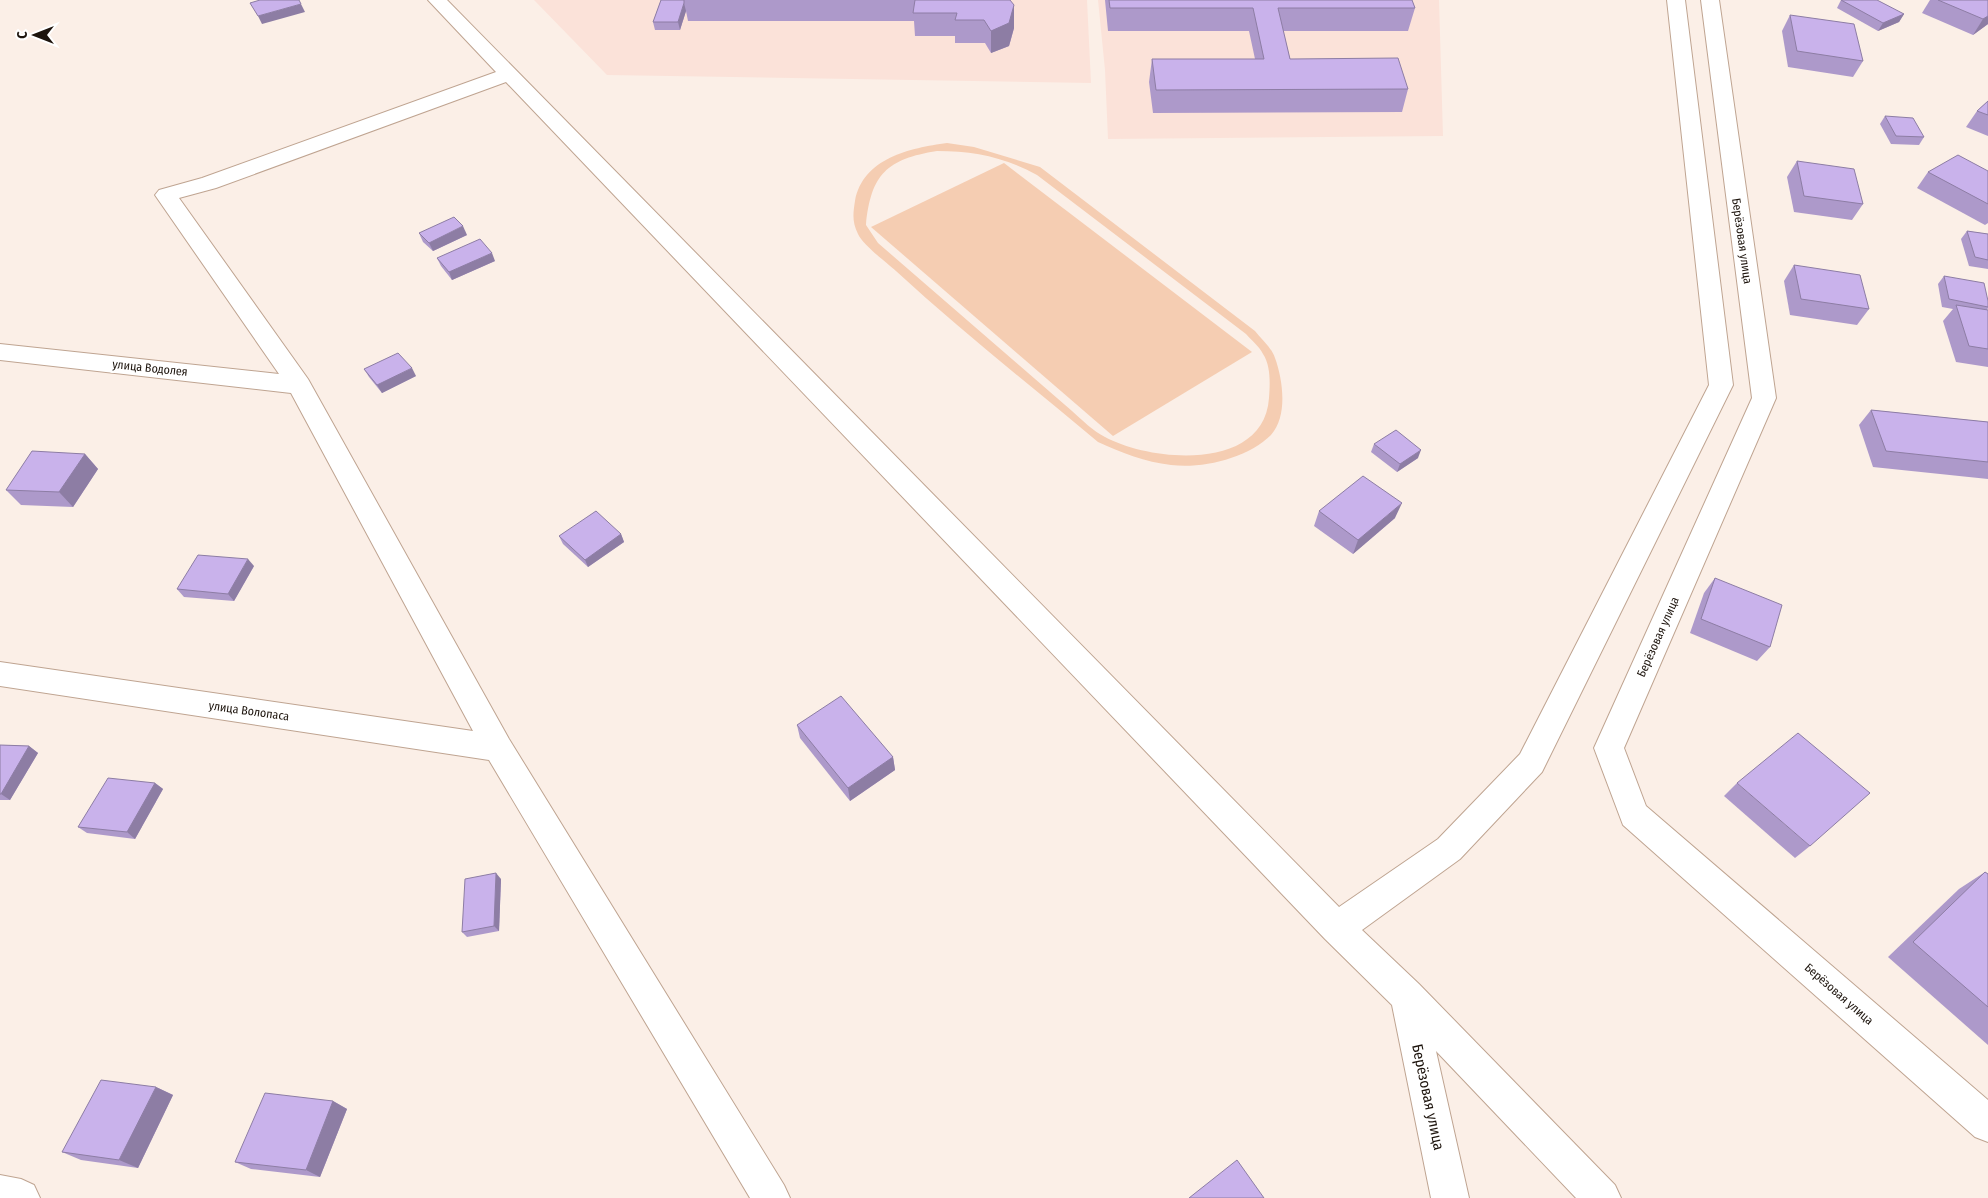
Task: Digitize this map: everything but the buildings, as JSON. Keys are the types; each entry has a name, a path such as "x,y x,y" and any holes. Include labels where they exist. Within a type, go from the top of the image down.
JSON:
{"street":[{"path":"437,0 1337,928 1407,996 1602,1198"},
{"path":"1337,928 1449,849 1531,763 1722,385 1676,0"},
{"name":"Берёзовая улица","path":"1710,0 1764,398 1609,748 1634,816 1988,1124"},
{"path":"510,74 210,183 166,195 299,385 498,748 771,1198"},
{"name":"улица Водолея","path":"0,352 299,385"},
{"name":"улица Волопаса","path":"0,674 498,748"},
{"name":"Берёзовая улица","path":"1407,996 1450,1198"},
{"path":"0,1194 21,1198"}],"shaded area":[{"path":"534,0 1087,0 1091,83 607,75"},
{"path":"1098,0 1439,0 1443,136 1108,139 1105,70"},
{"path":"947,143 974,147 1040,167 1255,331 1274,354 1282,387 1280,418 1271,435 1238,456 1211,463 1184,466 1161,464 1143,459 1098,442 996,358 875,253 861,238 855,226 855,201 860,186 868,174 890,158 918,148","holes":["951,151 1001,159 1037,175 1246,334 1266,359 1270,381 1269,398 1262,422 1248,439 1227,449 1202,455 1176,455 1149,452 1125,446 1105,437 1096,432 878,243 866,225 868,208 877,181 894,164 906,159 920,154"]},
{"path":"1004,163 1252,352 1113,436 871,227"}]}
